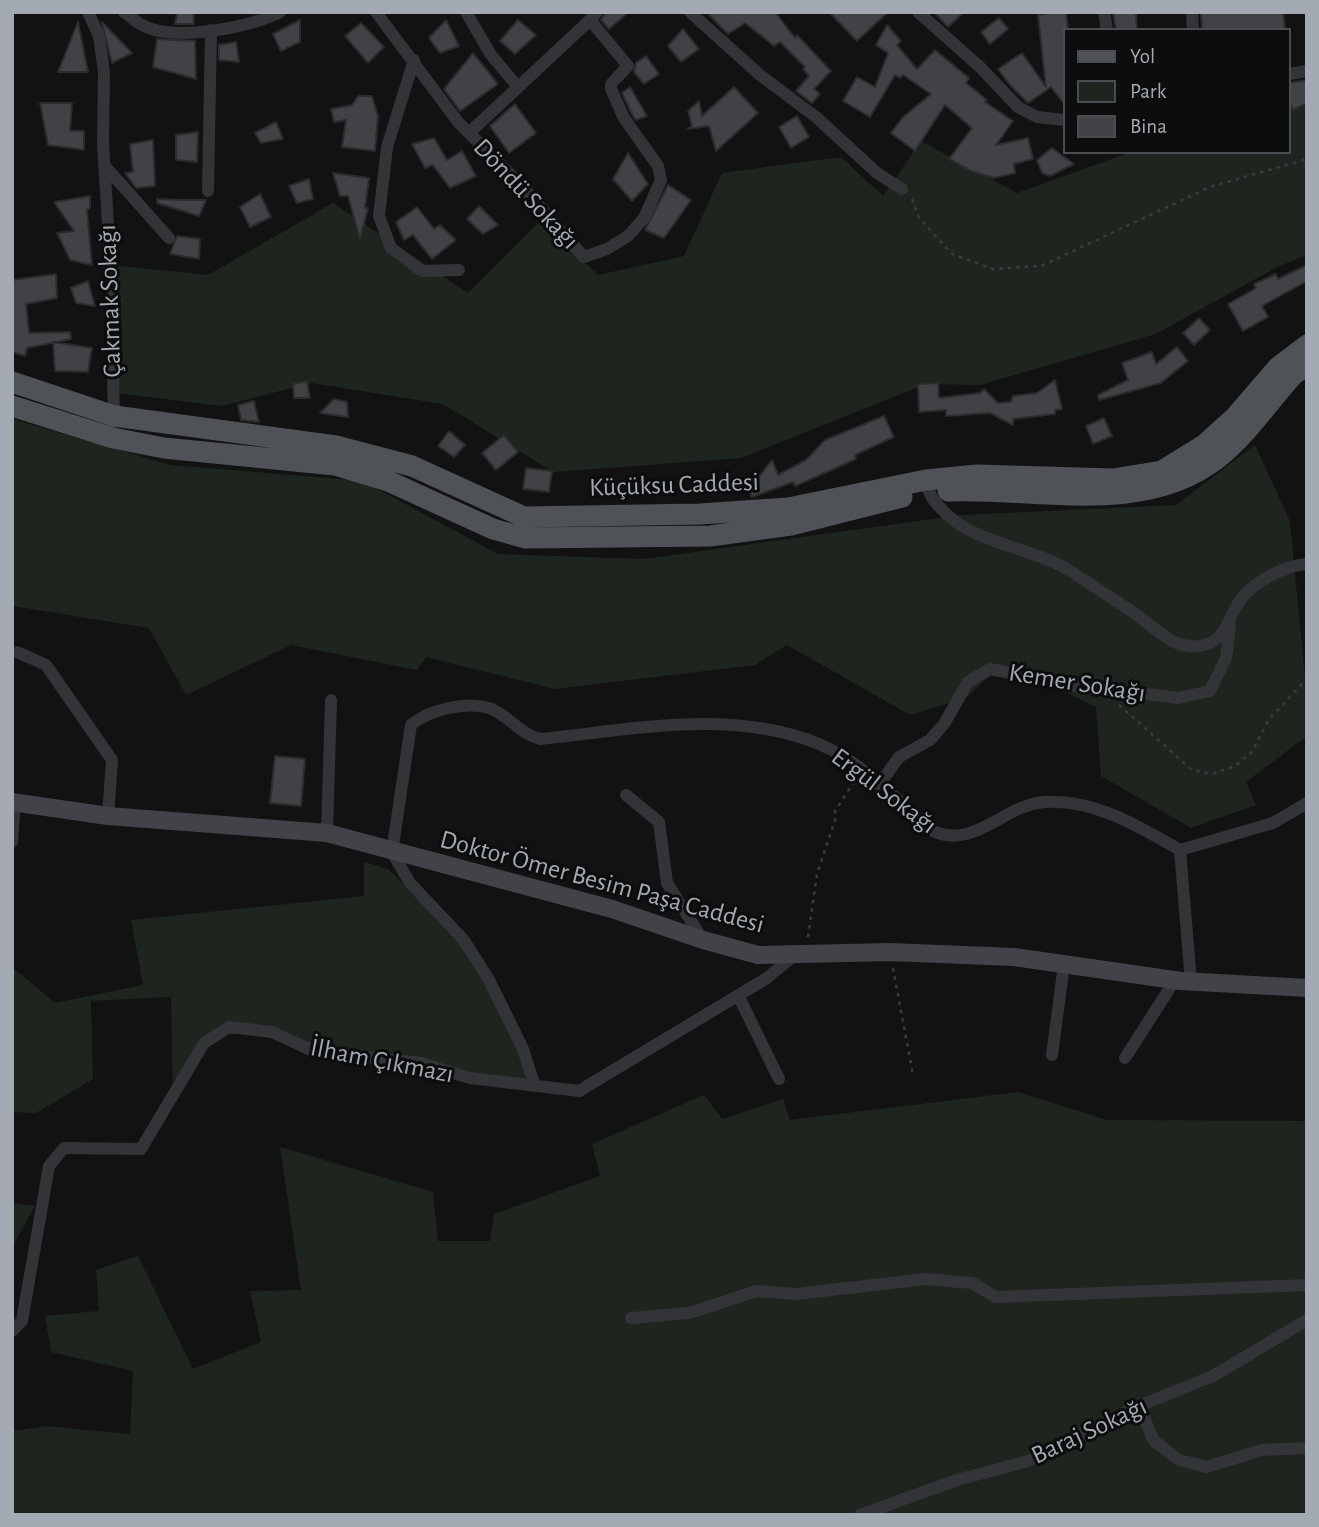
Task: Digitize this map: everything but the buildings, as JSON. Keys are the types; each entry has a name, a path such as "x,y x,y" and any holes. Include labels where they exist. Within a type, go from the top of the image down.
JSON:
{"main road":[{"name":"Küçüksu Caddesi","path":"12,406 114,427 335,446 412,466 523,517 700,514 788,508 977,475 1113,479 1162,471 1204,445 1235,417 1278,367 1307,345"},
{"name":"Küçüksu Caddesi","path":"926,486 1122,494 1171,482 1217,458 1293,375 1307,365"},
{"name":"Küçüksu Caddesi","path":"12,382 114,427"}],"street":[{"name":"Çakmak Sokağı","path":"88,12 99,36 104,72 104,165 114,427"},
{"path":"124,12 143,26 175,32 211,30 279,12"},
{"name":"Döndü Sokağı","path":"376,12 469,133 520,184 584,257 607,249 628,236 643,218 661,180 658,166 624,118 611,89 611,84 628,66 594,16"},
{"path":"466,12 491,55 518,87"},
{"path":"690,12 760,75 816,117 877,173 902,189"},
{"path":"918,12 980,67 1018,107 1037,117 1064,120"},
{"path":"469,133 594,16"},
{"path":"208,191 211,30"},
{"path":"414,60 387,147 379,216 391,248 422,271 459,270"},
{"name":"Çakmak Sokağı","path":"104,165 169,237"},
{"path":"926,486 952,519 1008,546 1069,569 1104,596 1136,614 1166,638 1182,645 1202,646 1219,639 1241,598 1263,580 1296,565 1307,564"},
{"name":"Kemer Sokağı","path":"879,785 899,757 930,740 944,724 968,682 990,669 1178,698 1210,691 1226,658 1231,619"},
{"path":"17,652 46,666 112,760 108,817"},
{"path":"327,833 331,700"},
{"name":"Ergül Sokağı","path":"392,852 411,725 423,715 451,708 489,708 525,735 540,739 650,726 711,725 767,730 818,744 845,758 933,831 947,838 967,835 1041,803 1076,802 1130,821 1180,850"},
{"path":"626,795 659,822 667,883 703,940"},
{"path":"12,842 14,802"},
{"name":"Doktor Ömer Besim Paşa Caddesi","path":"14,802 108,817 327,833 612,909 703,940 758,955 890,951 1014,957 1183,981 1307,988"},
{"path":"1125,1058 1183,981 1180,850 1273,823 1307,803"},
{"path":"392,852 410,883 463,939 488,978 523,1049 534,1084"},
{"name":"İlham Çıkmazı","path":"12,1331 22,1321 50,1166 64,1148 141,1149 204,1043 229,1027 272,1032 313,1051 421,1063 470,1078 579,1091 767,978 802,954"},
{"path":"1052,1055 1064,964"},
{"path":"738,995 779,1079"},
{"path":"631,1318 689,1313 757,1291 808,1293 926,1279 972,1283 996,1297 1307,1285"},
{"name":"Baraj Sokağı","path":"860,1515 957,1480 1028,1461 1139,1406 1213,1376 1307,1320"},
{"path":"1139,1406 1154,1441 1179,1460 1206,1467 1262,1450 1307,1448"}],"path":[{"path":"902,189 914,201 919,218 952,254 993,269 1041,266 1210,187 1307,159"},
{"path":"1093,687 1130,713 1162,746 1192,770 1212,775 1235,766 1252,751 1269,719 1307,679"},
{"path":"802,954 815,884 836,817 835,811 853,783 879,785"},
{"path":"890,951 913,1075"}],"green space":[{"path":"1307,91 1307,255 1277,267 1156,334 980,385 926,384 741,458 553,472 443,404 311,383 222,406 117,393 102,264 208,275 333,203 468,293 540,221 598,275 684,256 722,173 841,157 883,196 921,141 1017,193 1125,154 1291,154 1291,95"},
{"path":"12,419 171,465 363,481 498,554 644,559 961,515 1176,505 1255,445 1290,521 1307,699 1307,736 1246,782 1256,805 1191,828 1101,776 1096,707 1058,689 991,674 966,698 910,715 787,645 755,665 555,689 426,657 417,670 291,645 186,695 149,628 12,606"},
{"path":"364,862 388,869 465,942 527,1047 535,1091 312,1055 262,1031 210,1037 173,1104 171,997 91,1001 93,1079 36,1113 12,1112 12,967 55,1003 143,985 131,920 364,896"},
{"path":"1018,1092 1107,1120 1307,1121 1307,1515 12,1515 12,1431 46,1426 130,1434 133,1371 51,1352 45,1316 99,1311 96,1270 138,1256 193,1369 261,1342 250,1291 301,1290 280,1147 433,1192 438,1241 490,1241 494,1214 600,1176 592,1144 704,1095 722,1119 783,1099 790,1120"},
{"path":"12,1203 35,1206 12,1247"}]}
